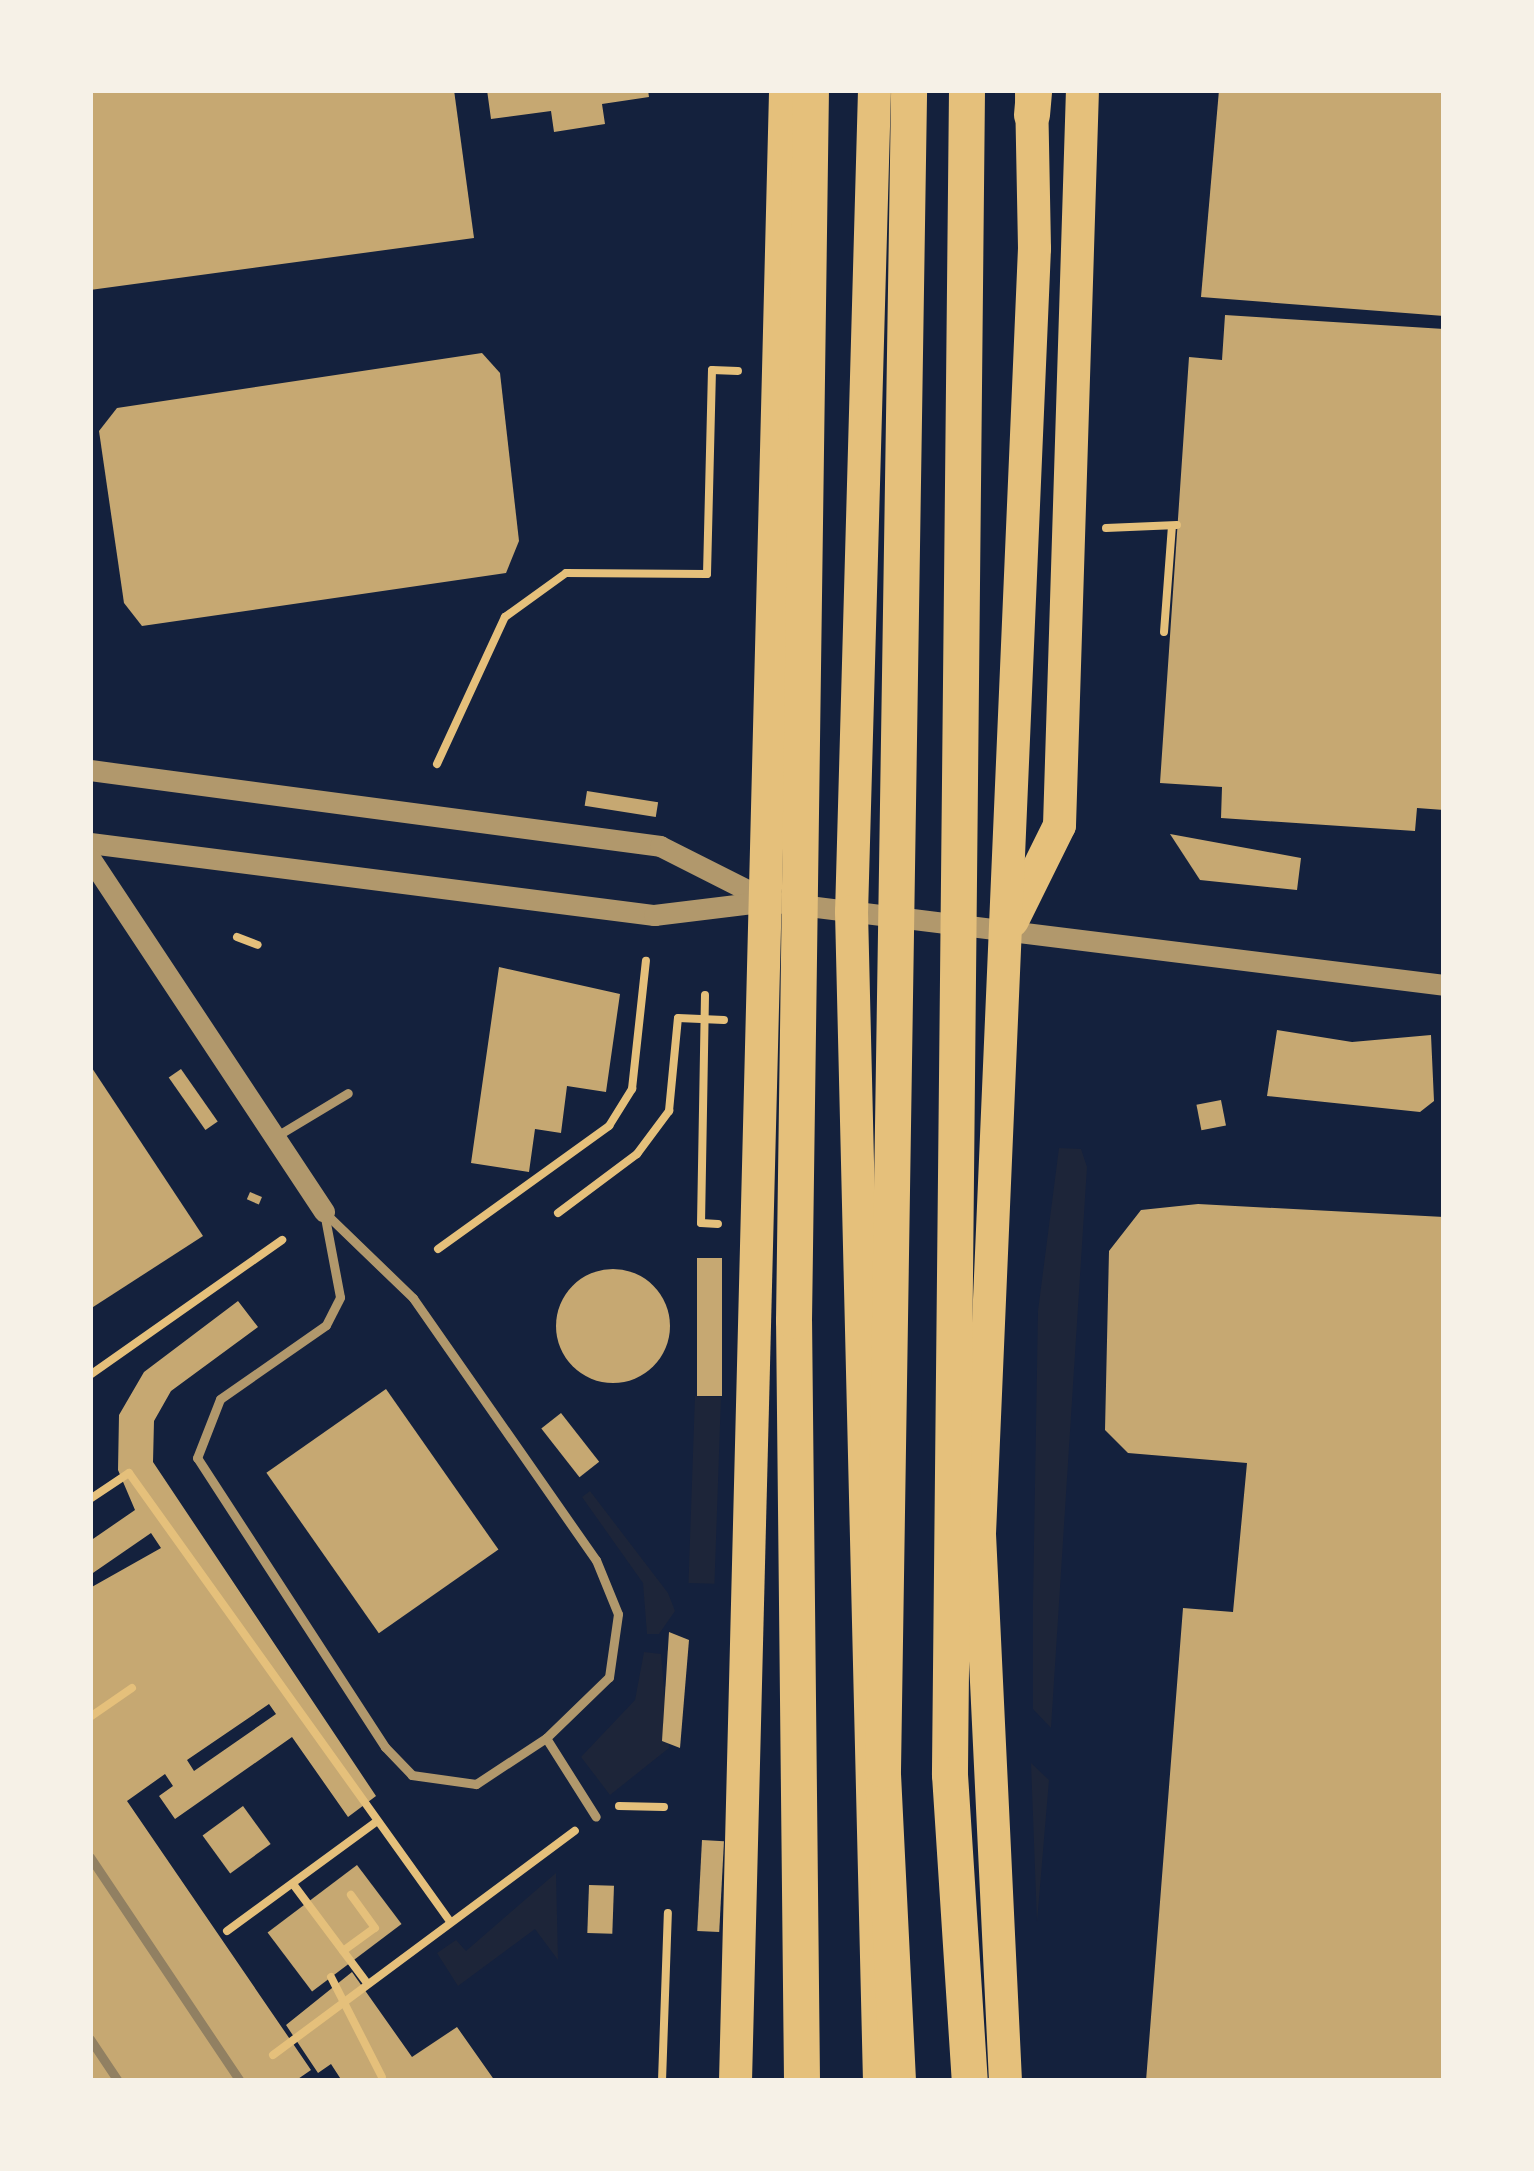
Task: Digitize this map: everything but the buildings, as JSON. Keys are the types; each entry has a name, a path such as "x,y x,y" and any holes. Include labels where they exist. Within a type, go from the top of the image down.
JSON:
{"highway":[{"path":"735,2081 785,90"},
{"path":"802,2081 793,1779 811,90"},
{"path":"874,90 851,911 879,2081"},
{"path":"898,2081 883,1770 909,90"},
{"path":"968,90 950,1775 970,2081"},
{"path":"1006,932 1059,826 1082,90"},
{"path":"1005,2081 979,1533 1006,932 1032,98"}],"street":[{"path":"90,770 660,846 768,901"},
{"path":"90,843 654,915 768,901 1444,985"},
{"path":"90,858 324,1212"}],"lane":[{"path":"275,1136 348,1093"},
{"path":"324,1212 413,1298 611,1587 609,1677 546,1738 476,1784 412,1775 206,1485 197,1437 206,1415 326,1325 340,1297 324,1212"},
{"path":"546,1738 596,1817"}],"path":[{"path":"437,764 505,616 566,573 707,574 712,370 738,370 738,391"},
{"path":"1164,632 1172,526"},
{"path":"237,937 258,945"},
{"path":"438,1249 609,1126 632,1089 646,961"},
{"path":"558,1213 637,1154 669,1111 678,1018"},
{"path":"90,1375 282,1240"},
{"path":"90,1499 129,1473 449,1920"},
{"path":"90,1717 132,1688"},
{"path":"273,2055 449,1920 596,1817 634,1799 664,1807"},
{"path":"227,1931 376,1822"},
{"path":"293,1884 367,1983"},
{"path":"343,1951 375,1928 351,1895"},
{"path":"662,2081 661,1970 668,1912"},
{"path":"331,1977 382,2077"}],"shaded area":[{"path":"1059,1148 1081,1149 1087,1167 1051,1728 1033,1709 1033,1602 1038,1311"},
{"path":"695,1396 721,1397 714,1584 688,1583"},
{"path":"590,1491 668,1593 675,1611 659,1634 647,1634 643,1583 582,1497"},
{"path":"644,1652 661,1654 669,1748 610,1795 581,1757 635,1700"},
{"path":"1031,1763 1049,1780 1037,1922"},
{"path":"556,1873 558,1960 535,1929 458,1986 437,1953 456,1940 466,1951"}],"railway":[{"path":"90,1857 240,2081"},
{"path":"90,2039 118,2081"}]}
